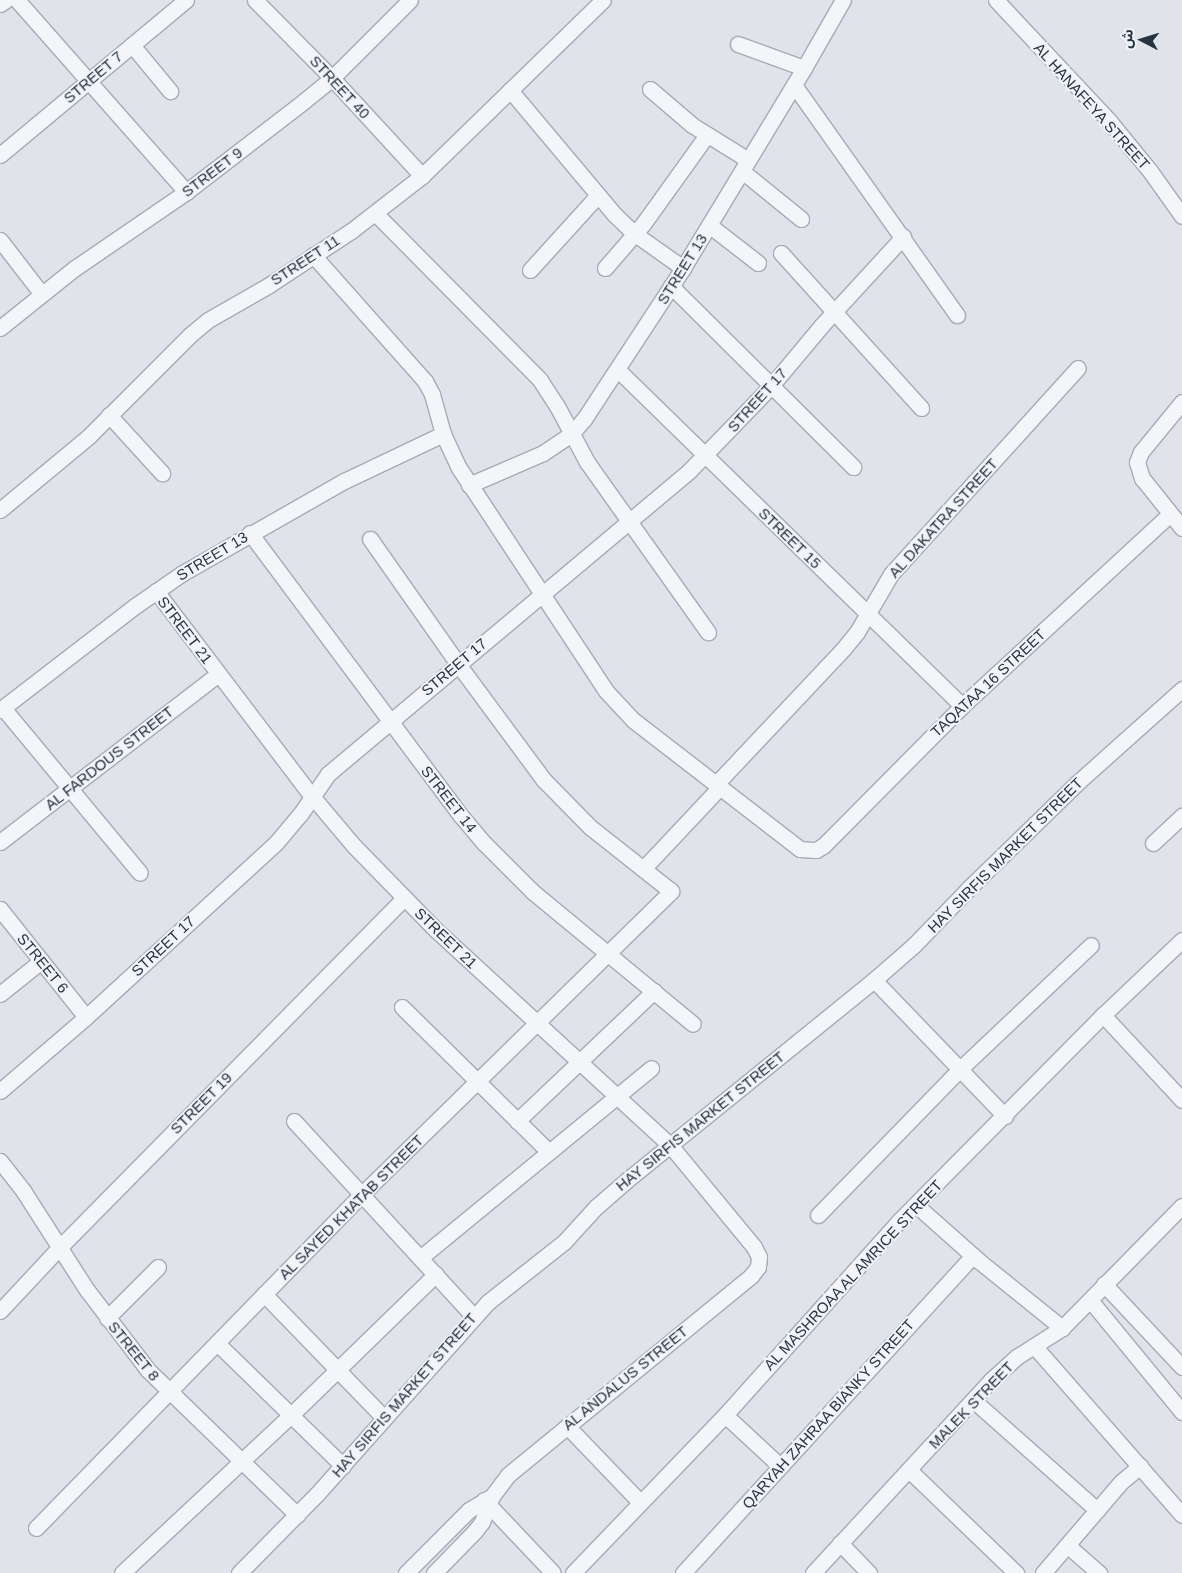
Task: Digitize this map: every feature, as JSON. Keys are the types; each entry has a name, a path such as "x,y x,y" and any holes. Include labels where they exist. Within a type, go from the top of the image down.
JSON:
{"street":[{"path":"0,4 6,0"},
{"path":"17,0 186,192"},
{"name":"STREET 7","path":"0,154 186,0"},
{"name":"STREET 40","path":"255,0 332,78 422,176"},
{"name":"STREET 9","path":"0,328 41,293 186,192 332,78 410,0"},
{"name":"STREET 11","path":"0,510 59,462 110,415 190,335 208,320 269,285 375,214 422,176 603,0"},
{"name":"STREET 13","path":"469,485 543,454 571,434 600,398 683,268 843,0"},
{"name":"AL HANAFEYA STREET","path":"996,0 1110,122 1150,171 1182,216"},
{"path":"738,44 804,68"},
{"path":"132,45 170,91"},
{"path":"794,85 957,315"},
{"path":"650,89 745,166 801,219"},
{"path":"510,90 598,195 635,234 683,268"},
{"path":"605,268 635,234 706,136"},
{"path":"530,270 598,195"},
{"path":"375,214 540,380 587,462 708,632"},
{"path":"709,225 758,263"},
{"name":"STREET 17","path":"0,1091 86,1017 274,844 301,813 311,795 328,774 673,486 705,456 771,386 834,311 902,237"},
{"path":"0,240 41,293"},
{"path":"781,253 921,408"},
{"path":"313,254 425,381 432,394 450,452 469,485 606,691 618,706 718,786"},
{"path":"671,286 853,467"},
{"name":"AL DAKATRA STREET","path":"643,869 844,648 868,614 891,574 906,556 1078,368"},
{"name":"STREET 15","path":"618,370 962,706"},
{"path":"1182,402 1141,452 1137,462 1142,478 1182,528"},
{"path":"110,415 162,473"},
{"name":"STREET 13","path":"1,709 156,591 250,533 344,481 443,434"},
{"name":"TAQATAA 16 STREET","path":"718,786 794,844 808,850 823,846 962,706 1170,514"},
{"name":"STREET 14","path":"250,533 390,721 484,843 533,892 693,1024"},
{"path":"370,539 458,664 548,785 590,827 643,869"},
{"name":"STREET 21","path":"156,591 311,795 354,846 404,898 470,961 670,1145 754,1247 760,1262"},
{"name":"AL FARDOUS STREET","path":"0,842 218,674"},
{"name":"HAY SIRFIS MARKET STREET","path":"239,1573 343,1466 473,1316 503,1288 564,1242 596,1207 874,980 914,945 968,889 1077,783 1182,689"},
{"path":"1,709 70,788 140,873"},
{"path":"1152,843 1182,816"},
{"name":"AL SAYED KHATAB STREET","path":"36,1528 362,1194 671,891 643,869"},
{"name":"STREET 19","path":"0,1311 59,1248 404,898"},
{"name":"STREET 6","path":"0,909 86,1017"},
{"path":"818,1215 960,1069 1091,945"},
{"name":"AL MASHROAA AL AMRICE STREET","path":"572,1573 725,1415 900,1220 1005,1116 1103,1014 1180,945"},
{"path":"0,994 41,961"},
{"path":"874,980 1005,1116"},
{"path":"517,1120 654,991"},
{"path":"402,1007 550,1152"},
{"path":"1103,1014 1182,1100"},
{"path":"420,1258 651,1068"},
{"path":"294,1120 473,1316"},
{"name":"STREET 8","path":"0,1161 24,1192 59,1248 107,1318 136,1356 169,1393 297,1515"},
{"path":"916,1205 973,1255 1062,1328"},
{"name":"MALEK STREET","path":"813,1573 998,1374 1018,1356 1035,1347 1062,1328 1182,1206"},
{"name":"QARYAH ZAHRAA BIANKY STREET","path":"684,1573 973,1255"},
{"name":"AL ANDALUS STREET","path":"434,1573 475,1531 489,1501 508,1475 742,1283 755,1272 760,1262"},
{"path":"107,1318 158,1267"},
{"path":"122,1573 291,1415 436,1274"},
{"path":"1104,1284 1182,1367"},
{"path":"264,1294 384,1418"},
{"path":"1090,1300 1182,1412"},
{"path":"217,1343 343,1466"},
{"path":"1035,1347 1182,1515"},
{"path":"973,1400 1097,1510"},
{"path":"725,1415 780,1466"},
{"path":"567,1426 640,1502"},
{"path":"1043,1573 1122,1482 1140,1466"},
{"path":"909,1470 1016,1573"},
{"path":"489,1501 553,1573"},
{"name":"AL ANDALUS STREET","path":"406,1573 469,1510 489,1501"},
{"path":"436,1543 448,1541 451,1556"},
{"path":"840,1543 869,1573"},
{"path":"1068,1545 1099,1573"}]}
